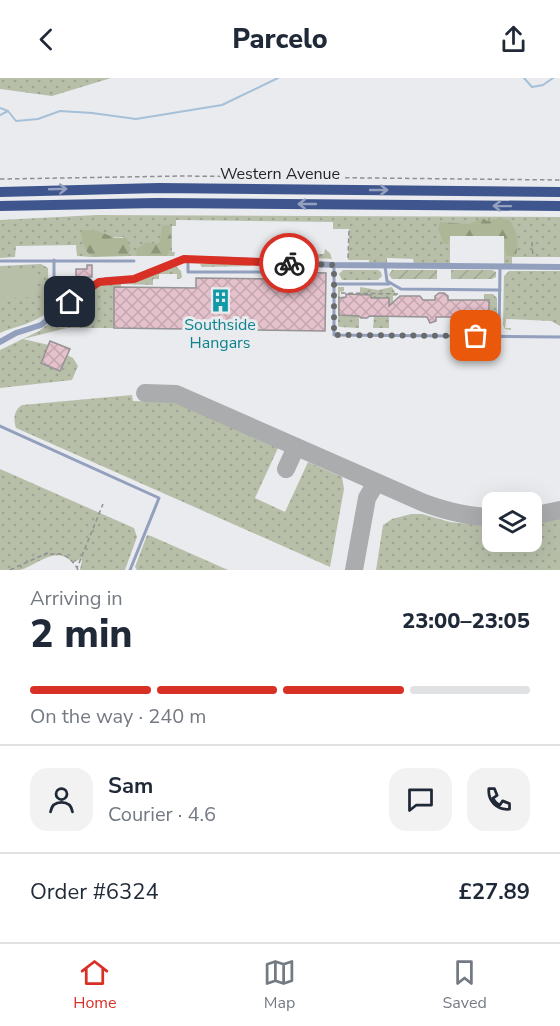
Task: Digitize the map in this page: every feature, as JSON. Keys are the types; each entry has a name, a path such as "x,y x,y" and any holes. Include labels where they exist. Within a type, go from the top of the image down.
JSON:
{"highway":[{"name":"Western Avenue","path":"0,192 159,188 560,192"},
{"name":"Western Avenue","path":"0,206 157,203 560,206"}],"street":[{"path":"0,342 41,325 86,289 99,282 134,279 188,259 334,265 560,267"}],"lane":[{"path":"188,259 188,272 267,272 267,262"},
{"path":"54,260 54,315"},
{"path":"0,261 134,261"},
{"path":"334,265 334,335 560,337"},
{"path":"386,266 386,279 401,289 500,290"},
{"path":"500,267 500,336"},
{"path":"334,284 392,284"},
{"path":"0,426 159,498 132,569"}],"path":[{"path":"0,179 183,176 560,180"},
{"path":"348,261 349,229"},
{"path":"532,242 532,257"},
{"path":"341,293 403,294"},
{"path":"78,569 103,504"},
{"path":"10,570 47,553 48,555 56,553 67,555 78,569"}],"green space":[{"path":"0,78 111,78 52,96 0,89"},
{"path":"97,215 560,217 560,257 512,257 512,264 504,264 504,236 450,236 450,264 414,264 413,259 387,258 387,263 369,263 369,260 348,260 349,229 333,229 333,222 176,220 176,226 172,226 174,256 128,256 131,251 123,237 108,236 84,229 84,244 92,257 77,256 76,245 16,246 15,257 0,258 0,220"},
{"path":"483,218 487,221 499,218 510,220 517,237 516,256 506,256 504,236 450,236 448,244 444,244 438,229 440,222 469,224"},
{"path":"162,226 170,226 171,247 167,256 136,256 137,249 147,242 155,244 160,242"},
{"path":"84,229 98,231 115,238 127,238 131,251 128,256 92,257 83,243 81,232"},
{"path":"325,249 330,253 332,259 284,256 284,254 324,254"},
{"path":"41,264 48,268 49,304 47,312 31,322 0,333 0,266"},
{"path":"200,264 249,264 251,266 202,267"},
{"path":"176,266 181,271 180,279 177,279 177,274 159,274 159,279 153,279 153,285 121,284 121,287 115,287 114,328 67,328 23,339 49,345 41,363 60,371 67,355 73,358 78,366 72,380 0,388 0,350 39,331 96,287 108,284 134,283"},
{"path":"37,268 38,297 0,298 0,269"},
{"path":"343,270 378,270 382,276 378,280 342,280 339,274"},
{"path":"392,270 437,270 437,279 392,279 389,275"},
{"path":"451,270 492,270 496,272 496,277 492,279 451,279"},
{"path":"509,271 560,271 560,326 551,321 506,319 505,328 511,328 511,330 505,329 503,325 504,276"},
{"path":"338,287 344,287 344,291 340,292 339,315 359,316 359,328 338,326"},
{"path":"360,287 378,290 392,287 397,296 393,296 393,304 389,304 389,298 371,298 371,295 360,295"},
{"path":"484,294 493,294 497,298 497,318 489,318 489,300 484,300"},
{"path":"374,316 389,316 389,328 373,328"},
{"path":"132,395 133,401 175,402 278,448 255,498 285,512 308,462 342,477 344,489 330,567 16,428 15,425 16,412 22,405"},
{"path":"0,469 134,528 137,537 125,570 80,570 82,560 73,563 60,555 47,557 20,570 0,570"},
{"path":"411,514 422,514 450,522 482,525 482,552 542,552 542,522 560,518 560,570 376,570 383,525 392,519"},
{"path":"147,535 228,570 137,570 135,567"}],"building":[{"path":"87,265 92,265 92,277 76,277 76,269 87,269"},
{"name":"Southside Hangars","path":"285,272 326,273 325,331 114,328 114,287 196,288 196,278 285,279"},
{"path":"439,293 448,296 448,300 489,300 489,317 436,317 436,321 430,323 427,317 370,316 361,318 339,315 339,298 346,297 346,294 389,298 389,306 400,296 420,296 423,300 435,300 435,296"},
{"path":"50,341 70,349 60,371 41,363"}],"waterway":[{"path":"0,115 8,111 16,121 38,119 60,111 136,119 222,105 278,78"},
{"path":"524,78 532,87 543,85 553,78"},
{"path":"0,108 8,111"}],"taxiway":[{"path":"145,393 176,394 424,503 458,513 482,516"},
{"path":"286,469 296,447"},
{"path":"354,570 367,498 376,483"},
{"path":"542,514 560,510"}],"way so far":[{"path":"289,263 334,265 334,335 476,336"}],"place":[{"name":"Southside Hangars","path":"220,300"}],"route":[{"path":"70,302 99,282 134,279 184,259 289,263"}]}
